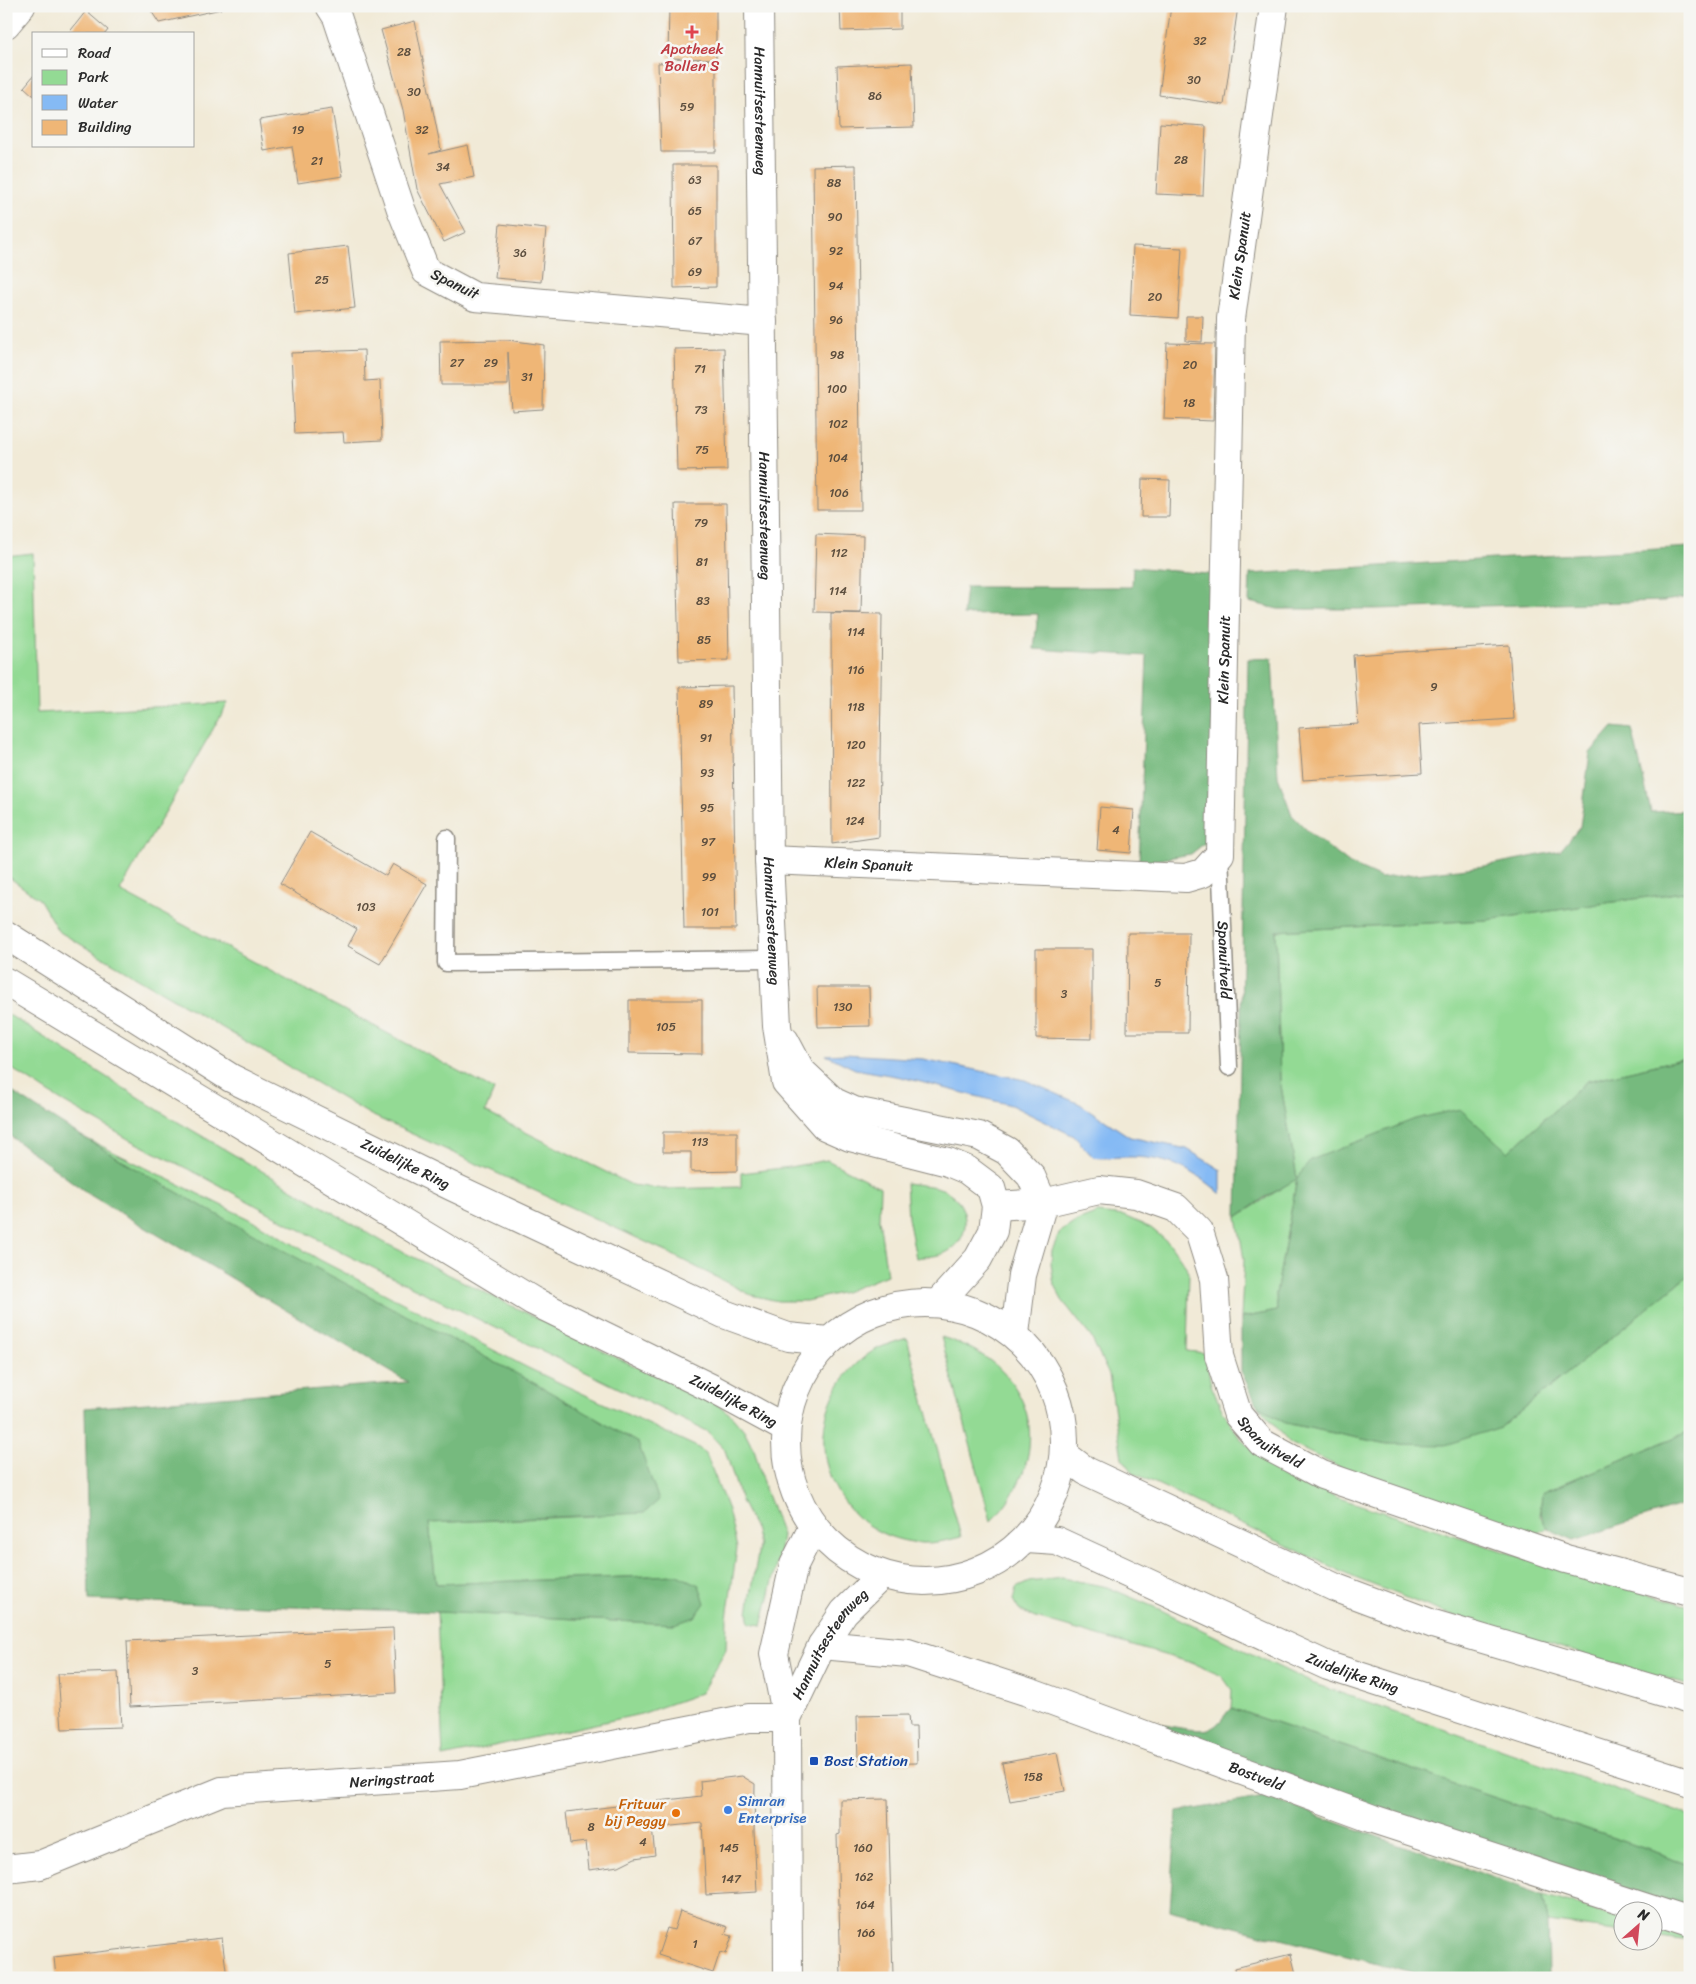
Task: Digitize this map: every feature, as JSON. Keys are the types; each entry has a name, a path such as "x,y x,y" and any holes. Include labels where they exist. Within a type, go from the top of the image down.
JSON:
{"main road":[{"path":"6,24 22,6"},
{"name":"Spanuit","path":"330,6 336,17 401,209 426,271 475,297 763,322"},
{"name":"Hannuitsesteenweg","path":"759,6 769,860 777,1026 786,1082 825,1126 850,1137 940,1159 967,1170 991,1188 996,1206"},
{"name":"Klein Spanuit","path":"769,860 1186,878 1203,873 1220,854 1231,319 1274,6"},
{"name":"Zuidelijke Ring","path":"6,935 231,1078 451,1186 724,1314 788,1337 828,1341"},
{"name":"Zuidelijke Ring","path":"6,982 534,1301 711,1388 786,1428"},
{"name":"Hannuitsesteenweg","path":"777,1026 801,1071 834,1102 854,1111 979,1136 1007,1151 1031,1176 1042,1203"},
{"name":"Spanuitveld","path":"996,1206 1042,1203 1099,1190 1136,1194 1176,1208 1199,1231 1214,1279 1219,1356 1238,1415 1262,1443 1322,1475 1566,1559 1690,1592"},
{"path":"1015,1334 1022,1275 1042,1203"},
{"path":"939,1302 978,1259 993,1231 996,1206"},
{"name":"Zuidelijke Ring","path":"939,1302 979,1313 1015,1334 1039,1360 1056,1392 1065,1428 1066,1456 1051,1504 1027,1539 1002,1559 974,1573 944,1581 912,1581 882,1575 844,1556 813,1527 796,1497 789,1471 786,1428 792,1396 807,1366 828,1341 861,1318 898,1304 939,1302"},
{"path":"1066,1456 1086,1471 1334,1587 1433,1624 1690,1700"},
{"name":"Hannuitsesteenweg","path":"788,1978 787,1718 774,1654 794,1565 813,1527"},
{"name":"Zuidelijke Ring","path":"1027,1539 1058,1541 1328,1666 1690,1783"},
{"name":"Hannuitsesteenweg","path":"787,1718 822,1645 844,1612 882,1575"},
{"name":"Bostveld","path":"822,1645 908,1653 1031,1693 1373,1819 1690,1922"},
{"name":"Neringstraat","path":"6,1869 40,1865 222,1791 460,1775 749,1718 787,1718"}],"lane":[{"path":"447,838 446,963 774,959"},
{"name":"Spanuitveld","path":"1220,854 1229,1067"}],"green space":[{"path":"1690,547 1690,597 1663,601 1374,609 1278,609 1249,602 1250,574"},
{"path":"33,553 37,713 228,703 120,891 494,1090 485,1112 632,1185 663,1189 741,1187 741,1173 827,1160 880,1187 879,1219 887,1275 845,1292 806,1301 778,1301 751,1295 661,1249 369,1114 58,931 40,900 6,875 6,556"},
{"path":"1133,567 1218,575 1210,839 1191,854 1139,863 1147,656 1034,649 1038,614 963,615 966,587 1132,587"},
{"path":"1272,658 1278,777 1292,815 1311,834 1350,864 1381,878 1484,866 1560,851 1580,827 1590,753 1613,727 1632,729 1651,812 1690,810 1690,891 1487,920 1276,931 1280,1080 1297,1178 1311,1160 1415,1119 1460,1109 1508,1152 1587,1081 1682,1059 1690,1052 1690,1274 1501,1427 1445,1445 1387,1444 1285,1423 1257,1405 1241,1371 1241,1318 1277,1311 1276,1294 1297,1179 1264,1198 1237,1217 1248,659"},
{"path":"1690,891 1690,1052 1682,1059 1587,1081 1508,1152 1297,1178 1280,1080 1276,931 1487,920"},
{"path":"6,1013 166,1115 385,1243 615,1357 713,1401 731,1415 744,1430 755,1452 764,1486 782,1535 779,1557 762,1625 750,1623 748,1612 759,1547 756,1531 741,1501 725,1450 708,1432 341,1252 204,1177 130,1140 60,1100 6,1065"},
{"path":"6,1088 126,1163 188,1198 535,1384 638,1443 659,1500 644,1513 429,1523 436,1584 677,1575 699,1585 705,1603 695,1617 675,1624 437,1612 89,1600 85,1408 408,1382 90,1195 6,1133"},
{"path":"65,1128 259,1224 320,1260 528,1368 697,1447 706,1454 728,1510 737,1548 727,1618 726,1649 701,1693 641,1714 443,1757 437,1612 675,1624 677,1575 436,1584 429,1523 594,1516 502,1366 253,1236"},
{"path":"1297,1178 1276,1294 1277,1311 1241,1318 1244,1260 1237,1217"},
{"path":"906,1183 944,1190 956,1198 964,1214 965,1223 961,1240 955,1247 936,1256 916,1258 908,1218"},
{"path":"1098,1213 1124,1216 1151,1228 1170,1244 1189,1271 1187,1351 1205,1353 1211,1385 1223,1412 1241,1439 1267,1462 1336,1497 1512,1554 1690,1606 1690,1686 1445,1613 1355,1578 1134,1473 1122,1458 1109,1375 1091,1337 1062,1300 1054,1285 1051,1263 1052,1250 1060,1232 1077,1221"},
{"path":"1690,1274 1690,1431 1542,1493 1540,1516 1548,1528 1536,1534 1347,1471 1290,1443 1257,1405 1285,1423 1387,1444 1501,1427"},
{"path":"941,1337 973,1350 998,1367 1016,1388 1026,1413 1030,1439 1025,1467 1012,1494 991,1521"},
{"path":"907,1338 961,1537 925,1543 912,1542 881,1533 857,1516 838,1494 827,1467 824,1439 828,1410 841,1383 867,1355 883,1346"},
{"path":"1690,1431 1690,1503 1574,1540 1550,1529 1546,1525 1543,1520 1541,1505 1542,1493"},
{"path":"1062,1578 1107,1587 1159,1609 1312,1683 1690,1816 1690,1864 1231,1708 1232,1690 1222,1676 1192,1663 1036,1618 1019,1610 1013,1600 1016,1588 1029,1582"},
{"path":"1231,1708 1690,1864 1690,1909 1355,1803 1113,1712 1176,1727 1200,1730 1209,1729 1216,1725"},
{"path":"1265,1797 1543,1895 1548,1922 1549,1978 1431,1978 1170,1910 1177,1812"},
{"path":"1543,1895 1614,1916 1614,1931 1548,1922"},
{"path":"1664,1930 1690,1938 1690,1941 1664,1937"}],"water":[{"path":"845,1054 923,1059 1025,1080 1080,1104 1130,1137 1187,1149 1221,1170 1221,1194 1199,1177 1165,1161 1138,1157 1093,1157 1074,1136 1011,1105 901,1077 855,1069 826,1055"}],"building":[{"path":"148,6 219,6 221,9 159,23"},
{"path":"669,6 716,6 716,152 661,152 658,63 712,59 668,58"},
{"path":"840,6 900,6 900,29 841,31"},
{"path":"1171,6 1238,6 1224,105 1159,95"},
{"path":"86,11 108,30 106,32 70,32"},
{"path":"415,21 441,150 429,154 468,145 474,177 440,184 466,232 444,242 417,189 403,110 381,30"},
{"path":"912,63 914,127 839,129 837,66"},
{"path":"32,77 32,94 24,87"},
{"path":"332,109 343,176 298,183 292,146 264,151 259,120"},
{"path":"1160,123 1206,126 1203,196 1156,194"},
{"path":"673,165 716,165 716,287 674,288"},
{"path":"856,165 861,510 817,510 813,166"},
{"path":"500,224 546,229 541,282 495,278"},
{"path":"348,246 355,308 295,314 289,253"},
{"path":"1133,246 1182,248 1178,318 1130,315"},
{"path":"1186,316 1203,316 1202,342 1186,341"},
{"path":"508,340 544,345 543,409 512,411 508,352 508,385 441,385 440,341"},
{"path":"1167,343 1215,344 1213,421 1164,419"},
{"path":"724,348 727,470 677,471 674,349"},
{"path":"364,350 365,381 380,380 382,440 344,442 343,432 295,434 291,353"},
{"path":"1142,479 1170,480 1169,517 1141,517"},
{"path":"675,504 726,504 729,660 679,661"},
{"path":"816,534 863,536 861,613 814,612"},
{"path":"831,613 882,614 879,837 832,844"},
{"path":"1509,645 1514,719 1419,725 1422,773 1303,780 1299,728 1358,724 1353,655"},
{"path":"732,686 736,929 684,929 679,687"},
{"path":"1100,807 1134,810 1131,853 1097,850"},
{"path":"310,832 386,876 393,864 427,884 380,964 348,946 357,929 280,884"},
{"path":"1128,933 1189,933 1188,1033 1127,1033"},
{"path":"1036,949 1092,949 1092,1039 1036,1038"},
{"path":"817,987 869,987 870,1026 818,1027"},
{"path":"629,1000 702,1000 702,1054 629,1053"},
{"path":"663,1132 737,1132 737,1171 691,1172 691,1152 663,1152"},
{"path":"393,1628 396,1693 130,1707 127,1641"},
{"path":"118,1672 121,1727 62,1729 58,1674"},
{"path":"908,1715 909,1727 916,1727 917,1763 858,1764 857,1716"},
{"path":"1057,1753 1065,1791 1010,1801 1002,1763"},
{"path":"742,1776 755,1784 754,1832 757,1892 706,1895 702,1823 652,1828 655,1855 635,1858 619,1866 589,1870 586,1842 570,1844 566,1812 701,1796 700,1781"},
{"path":"888,1799 893,1975 841,1977 837,1835 840,1834 840,1800"},
{"path":"680,1911 728,1927 725,1934 732,1936 726,1954 720,1952 713,1973 658,1955 667,1928 674,1930"},
{"path":"222,1938 227,1978 56,1978 54,1957"},
{"path":"1291,1954 1297,1978 1237,1978 1235,1968"}],"place":[{"name":"Apotheek Bollen S","path":"692,32"},
{"name":"Bost Station","path":"814,1761"},
{"name":"Simran Enterprise","path":"728,1810"},
{"name":"Frituur bij Peggy","path":"676,1813"}]}
